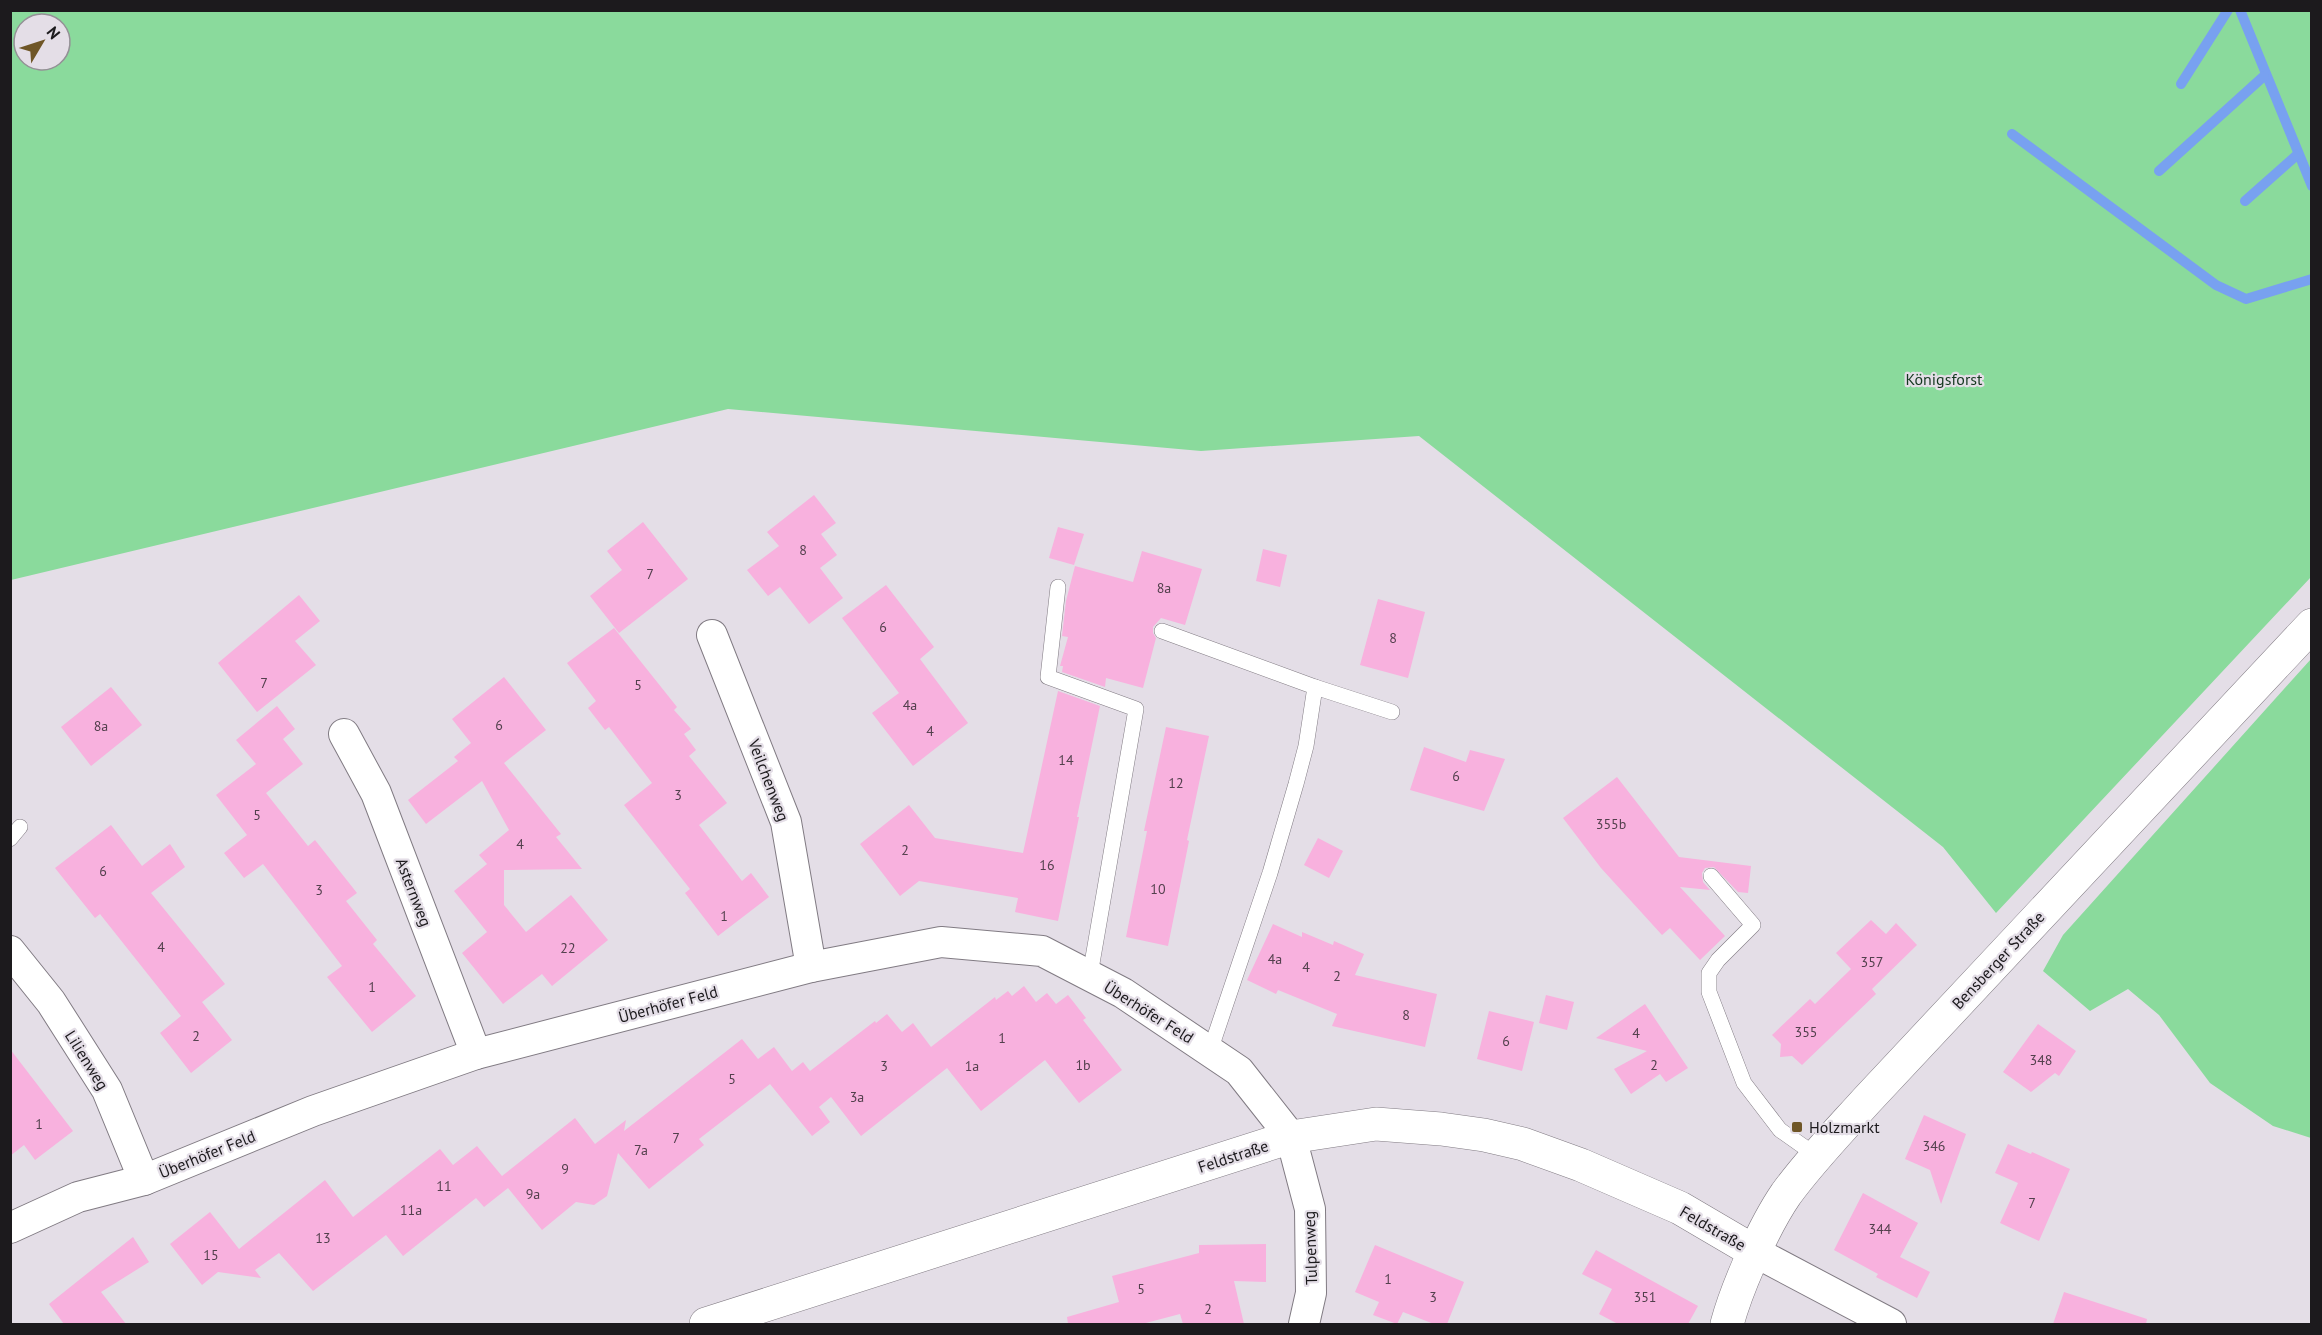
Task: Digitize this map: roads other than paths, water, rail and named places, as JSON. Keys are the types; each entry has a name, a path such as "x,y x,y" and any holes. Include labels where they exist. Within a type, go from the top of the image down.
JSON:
{"main road":[{"name":"Bensberger Straße","path":"1727,1324 1755,1252 1785,1195 1817,1156 2312,625"},
{"name":"Feldstraße","path":"706,1324 1291,1137 1376,1124 1441,1129 1484,1135 1523,1144 1581,1165 1680,1208 1755,1252"}],"street":[{"name":"Veilchenweg","path":"712,635 786,822 811,967"},
{"name":"Asternweg","path":"344,734 376,793 476,1054"},
{"name":"Überhöfer Feld","path":"10,1228 78,1197 144,1180 313,1111 476,1054 811,967 941,942 1042,951 1123,993 1239,1071 1291,1137"},
{"name":"Lilienweg","path":"10,951 51,1002 107,1090 144,1180"},
{"name":"Tulpenweg","path":"1291,1137 1310,1209 1311,1293 1304,1324"},
{"path":"1755,1252 1876,1321"}],"lane":[{"path":"1058,586 1048,677 1136,709 1090,975"},
{"path":"1162,631 1315,687 1392,712"},
{"path":"1210,1051 1270,873 1296,784 1306,746 1315,687"},
{"path":"1711,876 1753,925 1718,960 1709,973 1709,992 1744,1083 1780,1130 1817,1156"}],"waterway":[{"path":"2181,84 2228,10"},
{"path":"2240,10 2312,186"},
{"path":"2159,171 2264,76"},
{"path":"2012,134 2216,285 2246,299 2312,279"},
{"path":"2245,201 2298,154"}],"place":[{"name":"Holzmarkt","path":"1797,1127"}],"park label":[{"name":"Königsforst","path":"1944,379"}]}
